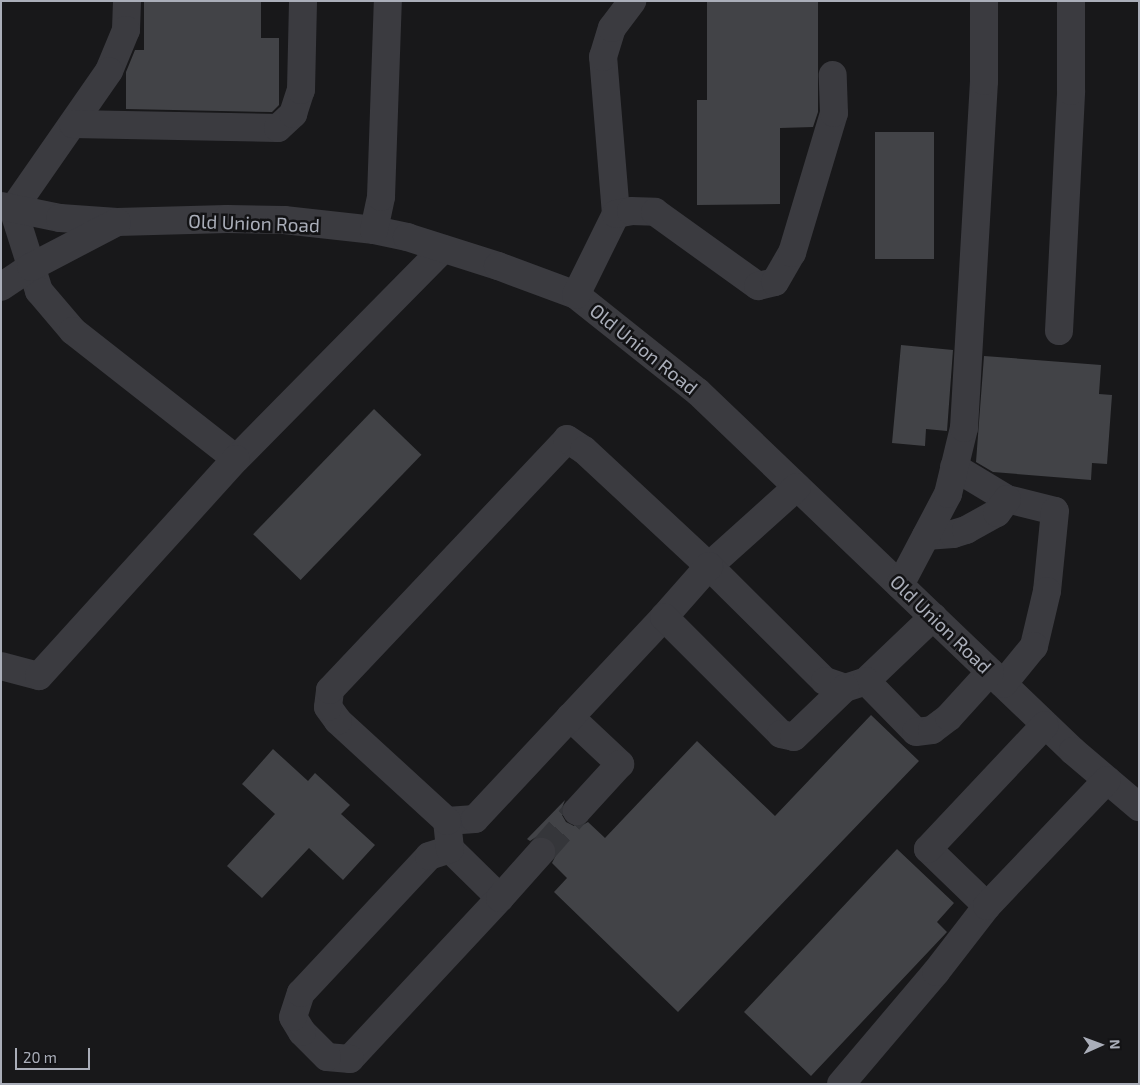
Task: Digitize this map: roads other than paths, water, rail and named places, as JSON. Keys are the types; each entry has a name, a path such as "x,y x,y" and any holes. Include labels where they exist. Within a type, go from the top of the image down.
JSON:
{"street":[{"path":"127,1 126,30 109,71 73,124 7,207 39,291 73,331 236,459"},
{"path":"73,124 278,128 293,114 301,90 303,1"},
{"path":"374,230 381,197 388,1"},
{"path":"576,295 616,214 603,57 612,28 632,1"},
{"path":"900,585 948,494 964,428 984,81 984,1"},
{"path":"1059,331 1071,92 1071,1"},
{"path":"616,214 631,211 655,212 758,286 775,282 792,253 834,113 833,75"},
{"name":"Old Union Road","path":"7,207 60,218 117,222 227,219 284,220 374,230 407,236 498,266 576,295 698,392 1045,725 1139,807"},
{"path":"1,287 31,267 117,222"},
{"path":"1,666 39,676 236,459 443,249"},
{"path":"500,898 450,849 447,821 338,722 328,707 330,690 548,457 567,439 584,450 709,566 825,681 856,685 916,732 932,730 1034,646 1047,591 1055,511 1007,499 954,467"},
{"path":"447,821 475,819 664,618 709,566 797,487"},
{"path":"926,536 953,534 966,530 996,513 1007,499"},
{"path":"664,618 781,734 794,737 933,617"},
{"path":"570,717 620,764 577,811"},
{"path":"987,906 928,849 1045,725"},
{"path":"841,1084 936,972 987,906 1107,780"},
{"path":"450,849 429,856 301,993 294,1017 302,1032 327,1057 350,1059 541,852"}],"tunnel":[{"path":"541,852 577,811"}]}
